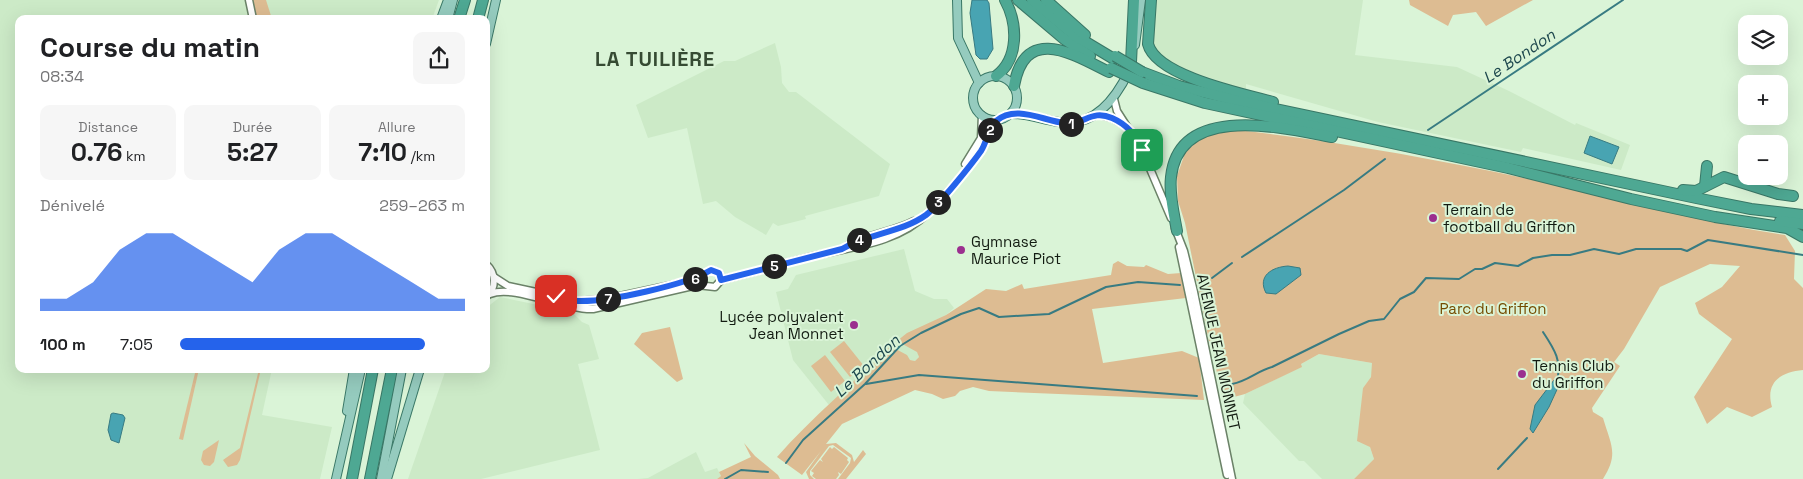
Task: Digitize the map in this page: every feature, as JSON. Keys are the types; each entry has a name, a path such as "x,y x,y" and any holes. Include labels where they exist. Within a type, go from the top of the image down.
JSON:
{"highway":[{"path":"461,15 465,0"},
{"path":"479,15 483,0"},
{"path":"996,76 1009,62 1013,47 1014,24 1005,0"},
{"path":"1018,0 1064,39 1194,104 1238,110 1508,168 1715,217 1787,228 1803,236"},
{"path":"1032,0 1112,64"},
{"path":"1046,0 1112,64"},
{"path":"1131,62 1134,0"},
{"path":"1151,0 1148,44 1153,56 1167,67 1247,95 1422,140"},
{"path":"1014,86 1020,64 1031,53 1042,49 1058,49 1112,64 1143,79 1206,94 1751,209 1803,215"},
{"path":"1177,231 1171,186 1175,160 1186,144 1202,132 1214,128 1243,126 1291,130 1508,168"},
{"path":"1546,166 1692,191 1724,177 1778,194 1793,196"},
{"path":"1705,186 1707,166"},
{"path":"1548,178 1742,217 1803,224"},
{"path":"352,479 372,373"},
{"path":"370,479 391,373"}],"main road":[{"path":"442,15 448,0"},
{"path":"449,15 453,0"},
{"path":"490,16 496,0"},
{"path":"490,26 496,0"},
{"path":"957,0 958,38 979,83"},
{"path":"1010,114 1017,98 1014,86 1003,77 996,76 984,79 979,83 974,96 977,110 982,115 998,119 1010,114 1030,115 1072,124 1096,114 1114,99 1131,62 1139,26 1141,0"},
{"path":"336,479 353,373"},
{"path":"336,479 360,373"},
{"path":"381,479 401,373"},
{"path":"387,479 419,373"}],"street":[{"path":"249,0 252,15"},
{"name":"AVENUE JEAN MONNET","path":"1114,99 1117,111 1142,150 1177,231 1232,479"},
{"path":"1096,114 1112,118 1128,127"},
{"path":"953,184 981,138 982,115"},
{"path":"721,280 842,249 857,241 893,231 927,214 980,151 992,126 998,119"},
{"path":"490,270 494,277 508,286 578,301 615,297 694,280 711,270 717,271 721,275 721,280 717,286 697,286 608,307 588,309 508,291 490,296"},
{"path":"707,273 705,280 709,286"},
{"path":"490,290 494,277"},
{"name":"AVENUE JEAN MONNET","path":"1212,392 1228,479"}],"shaded area":[{"path":"0,0 439,0 433,15 15,15 15,373 271,373 262,415 332,427 320,479 0,479"},
{"path":"1156,0 1363,0 1355,55 1457,67 1575,125 1576,123 1630,145 1621,170 1523,148 1521,152 1378,122 1246,84 1246,90 1176,66 1156,52 1153,46"},
{"path":"775,43 781,67 782,83 789,92 796,92 890,164 879,196 805,216 806,219 778,226 773,223 766,235 735,217 716,201 703,204 687,128 648,138 636,105 724,61 735,61"},
{"name":"Lycée polyvalent Jean Monnet","path":"904,249 915,291 934,299 947,299 954,308 946,315 912,332 919,357 915,361 909,360 890,346 829,405 793,360 776,292 788,289 796,275"},
{"path":"500,297 572,312 582,322 589,325 599,359 578,364 600,450 481,479 408,479 445,373 490,373 490,305"},
{"path":"1319,354 1372,363 1371,377 1363,388 1370,447 1374,459 1354,479 1322,479 1304,461 1299,461 1243,403 1245,394 1301,367 1301,364"},
{"path":"696,452 705,472 717,468 721,476 717,479 638,479 648,478"}],"green space":[{"path":"252,0 266,0 271,15 256,15"},
{"path":"1409,0 1533,0 1486,26 1476,12 1453,15 1448,26 1410,5"},
{"name":"Parc du Griffon","path":"1238,130 1323,141 1491,171 1706,220 1785,235 1795,251 1794,279 1803,288 1803,370 1787,373 1776,380 1771,391 1772,407 1752,417 1727,407 1707,424 1694,397 1732,339 1699,314 1695,303 1722,287 1740,266 1710,264 1660,287 1624,349 1614,362 1620,366 1592,408 1593,412 1603,418 1612,449 1611,463 1603,479 1354,479 1374,459 1370,447 1357,441 1363,388 1371,377 1372,363 1319,354 1301,364 1302,367 1245,394 1223,400 1213,355 1223,353 1222,348 1209,341 1185,223 1178,201 1177,176 1185,153 1198,140 1212,133"},
{"path":"1118,261 1127,266 1144,267 1146,265 1168,274 1181,273 1186,298 1092,309 1103,363 1182,351 1199,358 1204,400 989,391 973,387 960,391 955,396 943,399 915,390 842,424 826,444 836,443 852,455 854,462 863,450 866,454 846,479 838,479 850,463 851,458 833,445 829,446 810,471 810,475 814,479 809,479 806,472 821,451 802,475 777,457 804,428 890,346 907,355 910,360 915,361 919,357 917,352 897,341 907,333 946,315 986,289 1006,291 1022,284 1024,289 1111,275 1113,264"},
{"path":"670,327 683,379 677,382 634,344 642,333"},
{"path":"844,341 864,366 850,377 830,352"},
{"path":"825,355 845,381 831,392 811,366"},
{"path":"195,373 198,373 183,440 179,439"},
{"path":"258,373 260,373 240,460 237,465 228,467 223,460 240,448"},
{"path":"219,440 214,462 210,466 204,465 201,460 203,451"},
{"path":"744,443 780,479 717,479 721,476 719,472 751,457"},
{"path":"830,447 832,449 834,447 848,458 849,462 841,474 838,472 839,475 836,479 816,479 812,476 814,473 811,471 820,460 823,462 821,459"}],"water":[{"path":"972,0 987,0 989,3 993,49 987,59 980,59 976,55 970,13"},
{"path":"1590,136 1619,147 1612,164 1584,153"},
{"path":"1288,266 1300,268 1301,275 1276,294 1266,293 1263,282 1265,277 1272,270"},
{"path":"1554,380 1560,383 1549,407 1533,433 1530,429 1535,405"},
{"path":"111,414 123,415 125,418 119,443 111,440 108,430"}],"waterway":[{"name":"Le Bondon","path":"1428,130 1623,0"},
{"name":"Le Bondon","path":"1242,257 1344,190 1385,159"},
{"path":"1232,384 1243,381 1369,321 1384,319 1400,299 1414,292 1426,278 1459,279 1475,269 1482,269 1495,263 1518,266 1533,258 1570,255 1594,249 1619,254 1636,249 1681,249 1687,251 1708,240 1803,255"},
{"name":"Le Bondon","path":"1212,278 1232,263"},
{"name":"Le Bondon","path":"786,463 803,440 865,384 900,346 921,333 961,314 979,308 999,317 1049,314 1106,287 1138,282 1180,285"},
{"path":"1543,332 1554,349 1558,362 1559,368 1556,382"},
{"path":"866,384 919,375 1197,396"},
{"path":"1498,469 1527,438"},
{"name":"Le Bondon","path":"725,479 741,470 768,472"}],"place":[{"name":"Terrain de football du Griffon","path":"1433,218"},
{"name":"Gymnase Maurice Piot","path":"961,250"},
{"name":"Lycée polyvalent Jean Monnet","path":"854,325"},
{"name":"Tennis Club du Griffon","path":"1522,374"}],"district":[{"name":"LA TUILIÈRE","path":"655,59"}],"route":[{"path":"556,296 578,301 606,299 694,280 711,270 717,271 721,275 721,280 842,249 857,241 893,231 927,214 980,151 992,126 998,119 1010,114 1030,115 1066,124 1078,122 1096,114 1103,115 1128,127 1142,150"}]}
